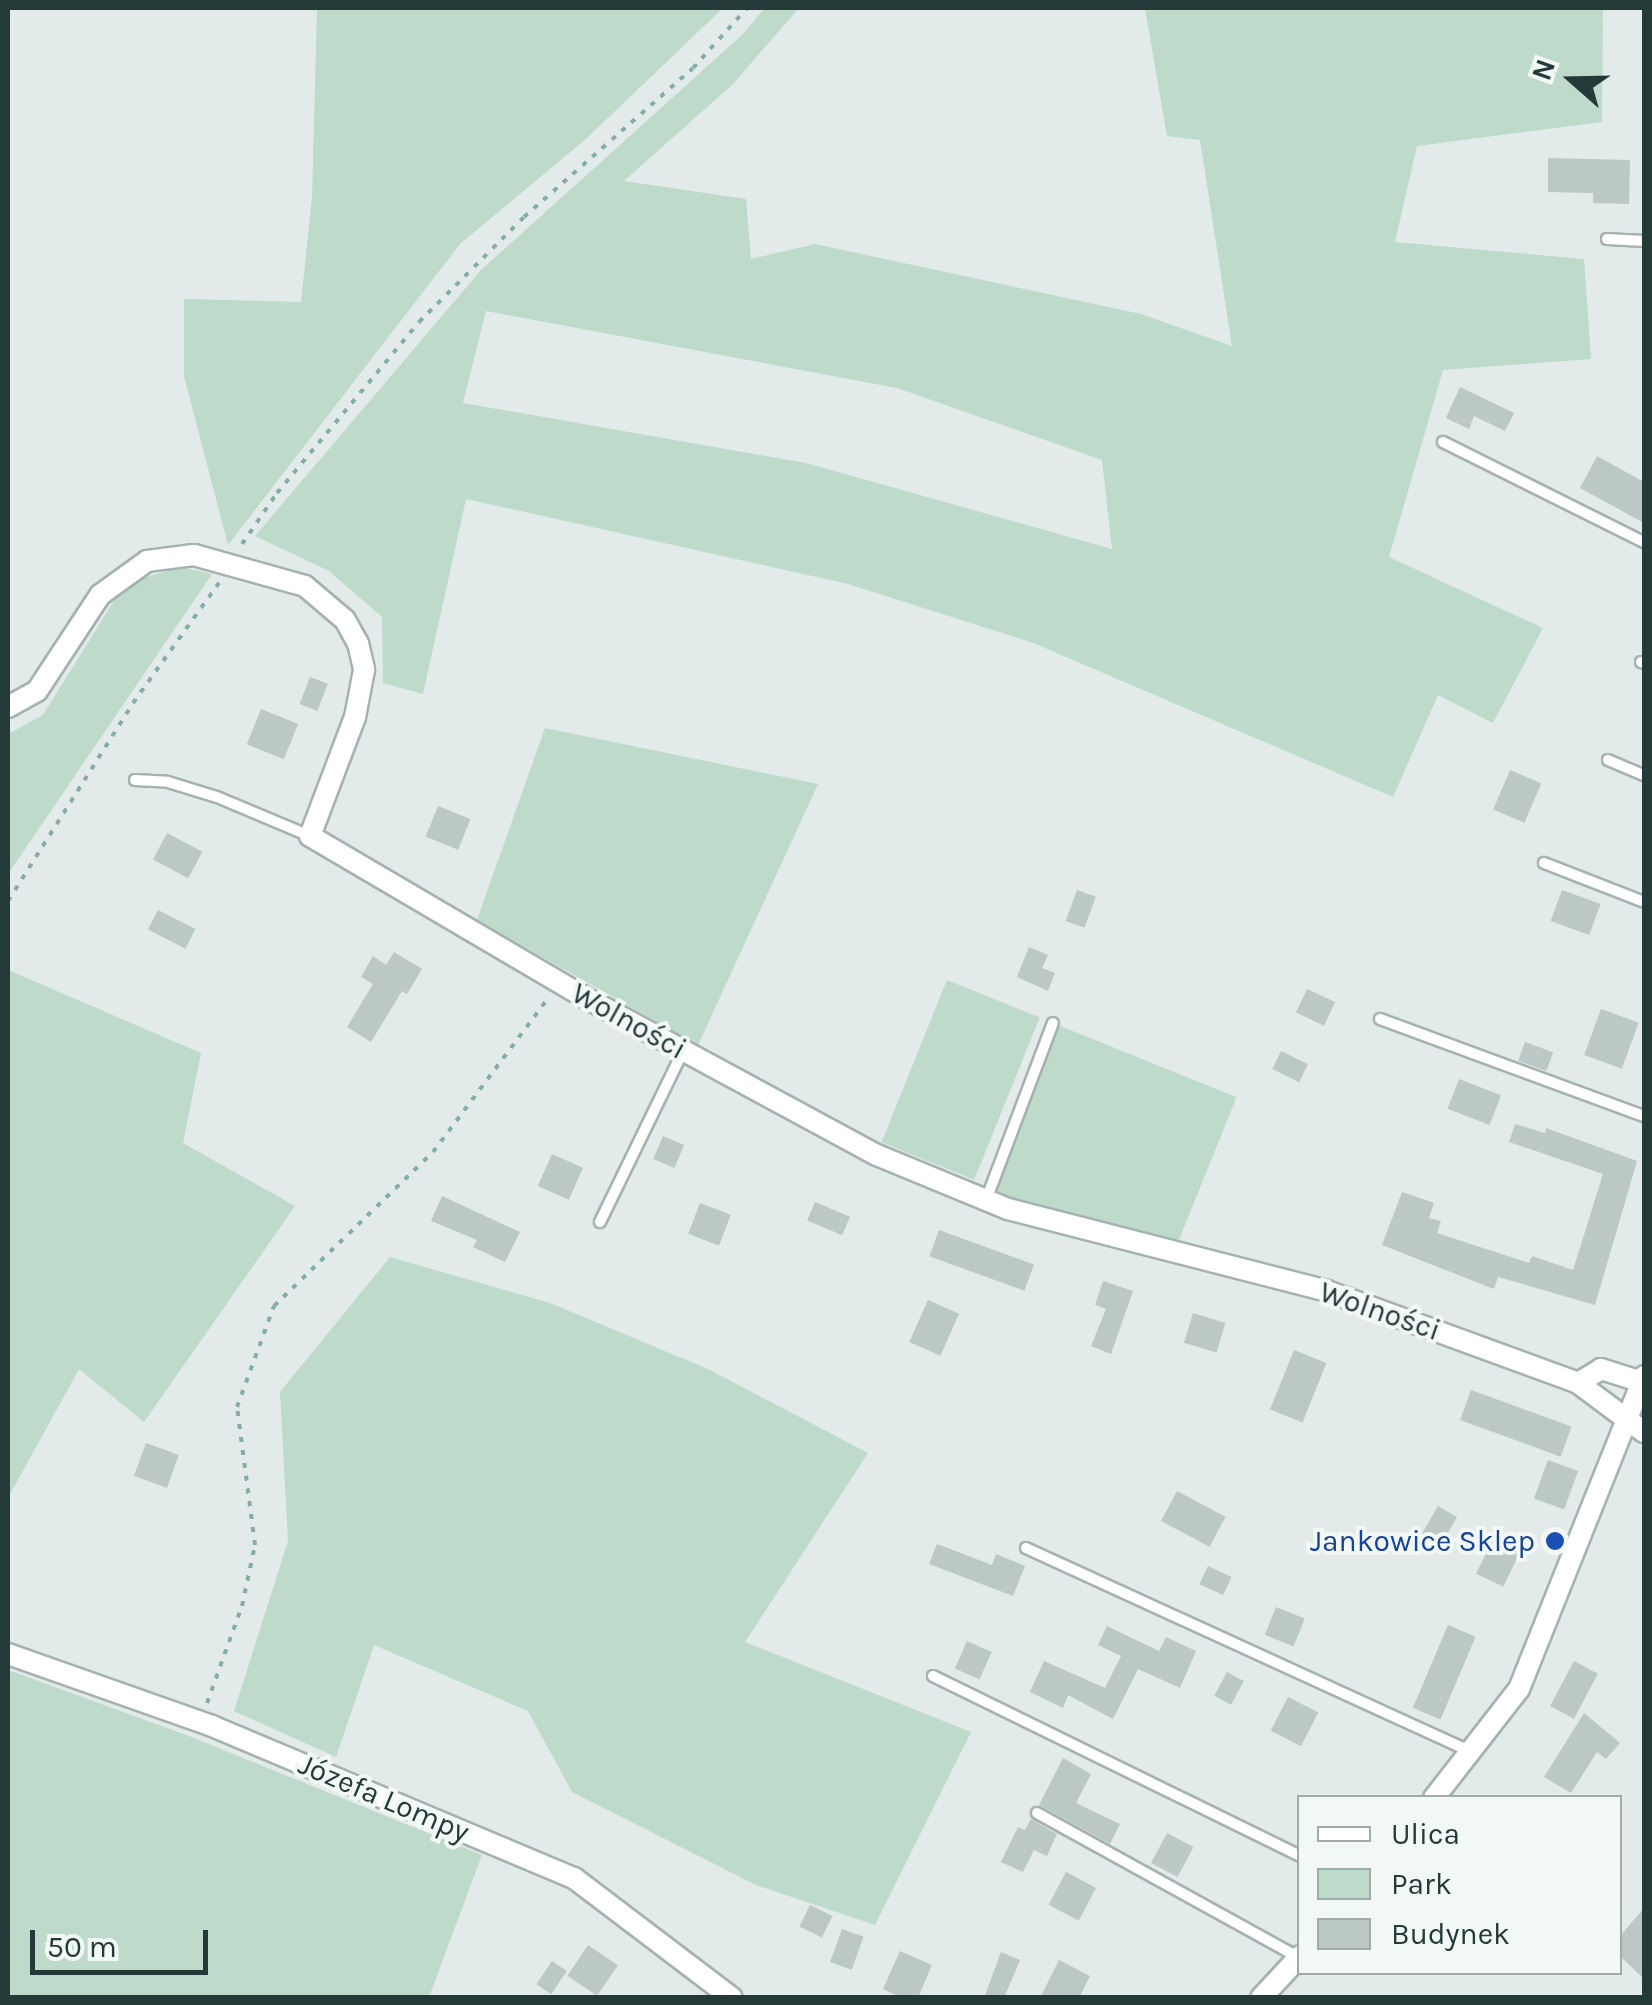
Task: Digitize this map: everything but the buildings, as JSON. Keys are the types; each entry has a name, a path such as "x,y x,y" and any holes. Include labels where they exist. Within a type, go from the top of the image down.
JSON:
{"street":[{"path":"8,707 37,690 100,594 130,570 178,555 230,564 305,586 334,608 358,643 364,670 360,700 310,836"},
{"name":"Wolności","path":"310,836 559,982 877,1155 986,1200 1327,1291 1578,1383 1637,1426"},
{"name":"Wolności","path":"1578,1383 1601,1369 1644,1379"},
{"path":"1436,1795 1519,1689 1637,1426 1644,1379"},
{"name":"Józefa Lompy","path":"8,1654 200,1722 574,1878 732,1998"},
{"path":"1261,1998 1297,1958"}],"lane":[{"path":"1607,239 1644,241"},
{"path":"1443,442 1644,542"},
{"path":"1608,760 1644,775"},
{"path":"135,780 168,782 217,796 310,836"},
{"path":"1544,862 1644,902"},
{"path":"1380,1019 1644,1116"},
{"path":"986,1200 1053,1022"},
{"path":"600,1222 683,1050"},
{"path":"1026,1548 1470,1751"},
{"path":"934,1676 1297,1855"},
{"path":"1037,1813 1297,1955"}],"path":[{"path":"8,902 133,703 268,505 419,322 524,217 681,80 748,8"},
{"path":"200,1722 242,1606 255,1545 237,1407 274,1306 433,1152 559,982"}],"green space":[{"path":"317,8 723,8 587,138 460,244 228,545 184,376 184,299 301,302 312,198"},
{"path":"765,8 799,8 733,84 624,181 746,199 751,259 815,244 1141,314 1232,346 1200,140 1167,136 1145,8 1603,8 1602,122 1417,146 1395,242 1584,259 1591,359 1443,370 1389,557 1543,628 1493,723 1438,695 1393,797 1031,642 848,584 466,499 423,694 383,683 382,617 329,571 255,536 481,270 742,35","holes":["486,311 897,388 1102,460 1112,549 806,463 463,403"]},
{"path":"181,567 212,574 8,874 8,734 43,715 125,583"},
{"path":"545,728 818,784 698,1045 477,920"},
{"path":"8,970 201,1053 183,1143 295,1206 144,1422 79,1369 8,1498"},
{"path":"947,980 1040,1017 974,1180 881,1142"},
{"path":"1053,1023 1237,1097 1170,1262 986,1188"},
{"path":"390,1257 550,1303 708,1369 868,1453 745,1642 971,1732 875,1925 756,1885 572,1792 528,1711 374,1645 336,1757 234,1711 288,1541 280,1392"},
{"path":"8,1670 189,1736 482,1855 429,1997 8,1997"}],"place":[{"name":"Jankowice Sklep","path":"1555,1541"}]}
